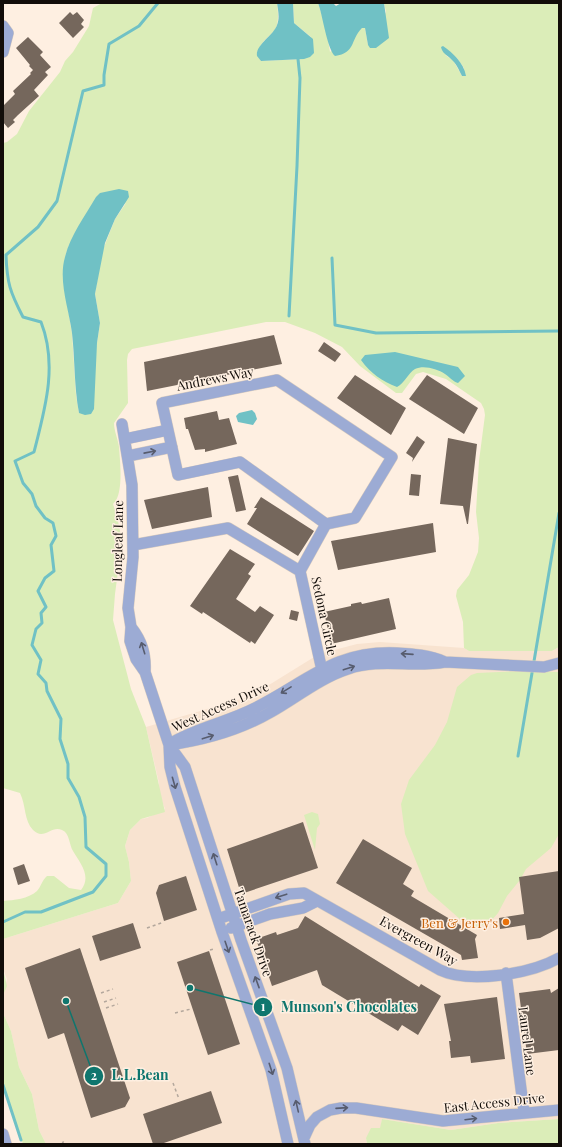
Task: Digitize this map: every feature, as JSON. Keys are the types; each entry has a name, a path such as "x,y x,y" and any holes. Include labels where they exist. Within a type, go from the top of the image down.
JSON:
{"street":[{"path":"3,26 8,33 3,52"},
{"name":"Andrews Way","path":"277,380 392,457 355,518 326,524 240,462 178,475 168,430 162,403 277,380"},
{"name":"Longleaf Lane","path":"122,424 126,440 132,485 133,570 128,608 131,627 140,638 146,657 145,672 170,745"},
{"path":"126,440 168,430"},
{"path":"128,456 172,447"},
{"path":"300,571 326,524"},
{"name":"Sedona Circle","path":"133,545 228,528 300,571 323,674"},
{"name":"West Access Drive","path":"170,745 191,732 254,709 323,674 348,668 368,664 432,664 445,662 544,667 559,663"},
{"path":"170,745 172,776 222,932 271,1070 288,1144"},
{"name":"Tamarack Drive","path":"170,745 185,767 232,913 287,1068 304,1141"},
{"path":"187,826 202,821"},
{"name":"Evergreen Way","path":"218,919 297,892 307,894 317,901 329,905 447,974 469,978 506,973 537,968 559,958"},
{"path":"222,932 270,914 303,908 317,901"},
{"name":"Laurel Lane","path":"506,973 524,1112"},
{"name":"East Access Drive","path":"304,1141 314,1120 324,1113 337,1108 356,1108 443,1121 524,1112 559,1110"},
{"path":"3,1134 6,1144"}],"path":[{"path":"147,928 164,922"},
{"path":"210,950 214,949"},
{"path":"101,993 113,989"},
{"path":"104,1002 116,998"},
{"path":"106,1008 118,1004"},
{"path":"175,1014 191,1009"},
{"path":"173,1083 179,1099"},
{"path":"62,1144 65,1139"}],"shaded area":[{"path":"380,642 464,648 469,651 552,651 559,647 559,1119 498,1123 451,1130 382,1119 381,1128 366,1138 367,1144 46,1144 39,1130 32,1094 19,1067 11,1031 3,1013 3,995 7,979 3,969 3,939 118,903 131,881 129,862 125,846 130,830 141,819 147,818 165,809 159,793 159,783 146,727 251,696 319,654 357,644"}],"green space":[{"path":"102,3 277,3 278,15 276,28 261,45 257,53 261,61 303,59 311,37 294,23 293,3 318,3 326,28 330,52 362,28 365,28 368,45 386,12 384,3 559,3 559,647 552,651 469,651 464,648 463,622 456,596 457,590 469,575 478,552 479,538 476,512 479,461 485,415 481,403 446,379 423,372 416,374 402,393 396,393 360,366 342,347 315,333 285,322 266,322 132,349 128,354 127,360 128,403 114,423 119,447 120,486 119,493 113,504 122,541 113,620 131,689 146,727 165,812 141,819 130,830 125,846 129,862 131,881 118,903 3,939 3,901 21,899 33,894 37,891 47,876 54,876 69,888 81,890 84,885 85,875 82,865 72,848 67,834 58,829 54,829 44,834 37,833 28,822 20,793 3,788 3,143 7,142 17,134 29,111 60,72 65,61 73,52 89,26 93,8","holes":["445,55 457,58 464,68 462,76 453,60","126,203 115,219 102,252 95,294 100,323 97,343 79,413 76,395 72,333 64,285 65,257 69,245"]},
{"path":"521,671 559,672 559,834 551,848 526,869 520,880 507,896 498,913 490,922 478,927 461,920 428,891 405,834 401,804 409,780 435,745 447,722 457,687 471,675 477,673"},
{"path":"312,812 318,814 320,824 317,828 315,850 304,815"},
{"path":"3,969 7,986 3,995"},
{"path":"3,1013 11,1031 19,1067 32,1094 39,1130 46,1144 23,1144 3,1085"},
{"path":"382,1119 451,1130 498,1123 559,1119 559,1144 367,1144 366,1138 371,1128 380,1128"}],"water":[{"path":"277,3 293,3 294,23 313,39 314,53 310,57 304,59 261,61 257,56 259,48 277,25 279,17"},
{"path":"318,3 333,3 336,6 341,3 384,3 389,38 376,48 370,48 368,45 365,28 362,28 350,49 335,56 327,40"},
{"path":"443,46 458,59 465,71 466,76 462,76 454,62 442,49 441,47"},
{"path":"119,189 128,191 129,197 115,219 105,243 95,294 100,323 97,343 94,409 91,414 85,415 79,413 77,403 72,333 63,285 63,266 70,241 96,197 100,193"},
{"path":"395,352 458,367 465,376 458,383 438,371 430,368 419,368 415,369 397,387 377,376 361,360 365,355"},
{"path":"252,410 257,419 253,425 238,422 236,416 239,413"}],"building":[{"path":"70,12 73,15 77,12 84,20 81,24 84,27 73,38 59,23"},
{"path":"28,37 43,52 40,55 51,67 45,72 48,75 34,90 39,96 13,120 15,122 8,128 3,122 3,106 15,94 13,91 31,74 30,73 33,70 16,48"},
{"path":"274,335 282,364 147,391 144,362"},
{"path":"324,342 341,354 335,362 318,351"},
{"path":"355,375 406,408 391,435 337,398"},
{"path":"427,375 478,408 464,434 409,399"},
{"path":"217,411 219,420 229,418 237,444 205,452 205,449 195,450 188,429 186,429 184,418"},
{"path":"417,436 425,442 412,462 413,458 406,453"},
{"path":"448,438 477,444 468,524 463,506 440,504"},
{"path":"411,474 421,475 419,496 409,495"},
{"path":"238,475 246,510 236,512 228,477"},
{"path":"208,487 212,517 152,529 144,500"},
{"path":"261,497 314,531 298,556 247,524 257,508 254,508"},
{"path":"433,523 436,552 338,570 331,541"},
{"path":"230,549 255,564 248,574 251,576 236,599 255,612 260,606 274,615 255,644 251,641 250,643 203,612 202,614 190,606"},
{"path":"389,598 396,629 331,644 324,612 351,606 351,604 361,602 362,604"},
{"path":"291,610 299,612 297,621 289,619"},
{"path":"303,822 318,868 241,894 227,849"},
{"path":"363,839 412,868 403,884 414,891 411,896 477,935 475,939 478,958 462,960 461,955 336,883"},
{"path":"24,864 30,881 18,885 13,868"},
{"path":"559,871 559,928 540,938 527,940 525,925 500,929 499,918 524,914 519,877"},
{"path":"186,876 197,910 164,921 156,893 159,885"},
{"path":"305,916 419,987 421,984 441,996 418,1035 402,1025 398,1031 322,985 317,970 272,986 256,939 276,932 277,935 298,928"},
{"path":"133,923 141,948 100,961 92,936"},
{"path":"80,948 130,1098 125,1107 91,1118 64,1033 48,1039 25,968"},
{"path":"209,951 240,1044 208,1055 177,962"},
{"path":"559,988 559,1050 527,1054 519,993 550,989 551,993"},
{"path":"497,997 505,1059 471,1063 470,1056 451,1058 449,1041 451,1041 444,1004"},
{"path":"211,1091 222,1123 161,1144 153,1144 143,1114"}],"waterway":[{"path":"3,922 25,912 41,912 93,892 106,876 106,864 86,847 85,817 79,797 68,778 68,764 60,739 61,719 47,691 46,683 38,674 41,660 32,645 36,629 42,623 41,613 46,607 38,591 45,578 54,571 51,545 56,536 53,523 45,518 36,506 32,494 23,483 15,461 34,452 46,403 49,354 41,322 23,317 15,301 8,280 6,255 38,227 57,201 83,91 104,85 104,75 109,44 139,26 158,3"},
{"path":"289,316 297,166 300,78 298,59"},
{"path":"332,258 335,325 376,333 559,331"},
{"path":"518,756 559,513"},
{"path":"3,1085 21,1140"}],"place":[{"name":"Ben & Jerry's","path":"506,922"},
{"name":"Munson's Chocolates","path":"190,988"},
{"name":"L.L.Bean","path":"66,1001"}]}
